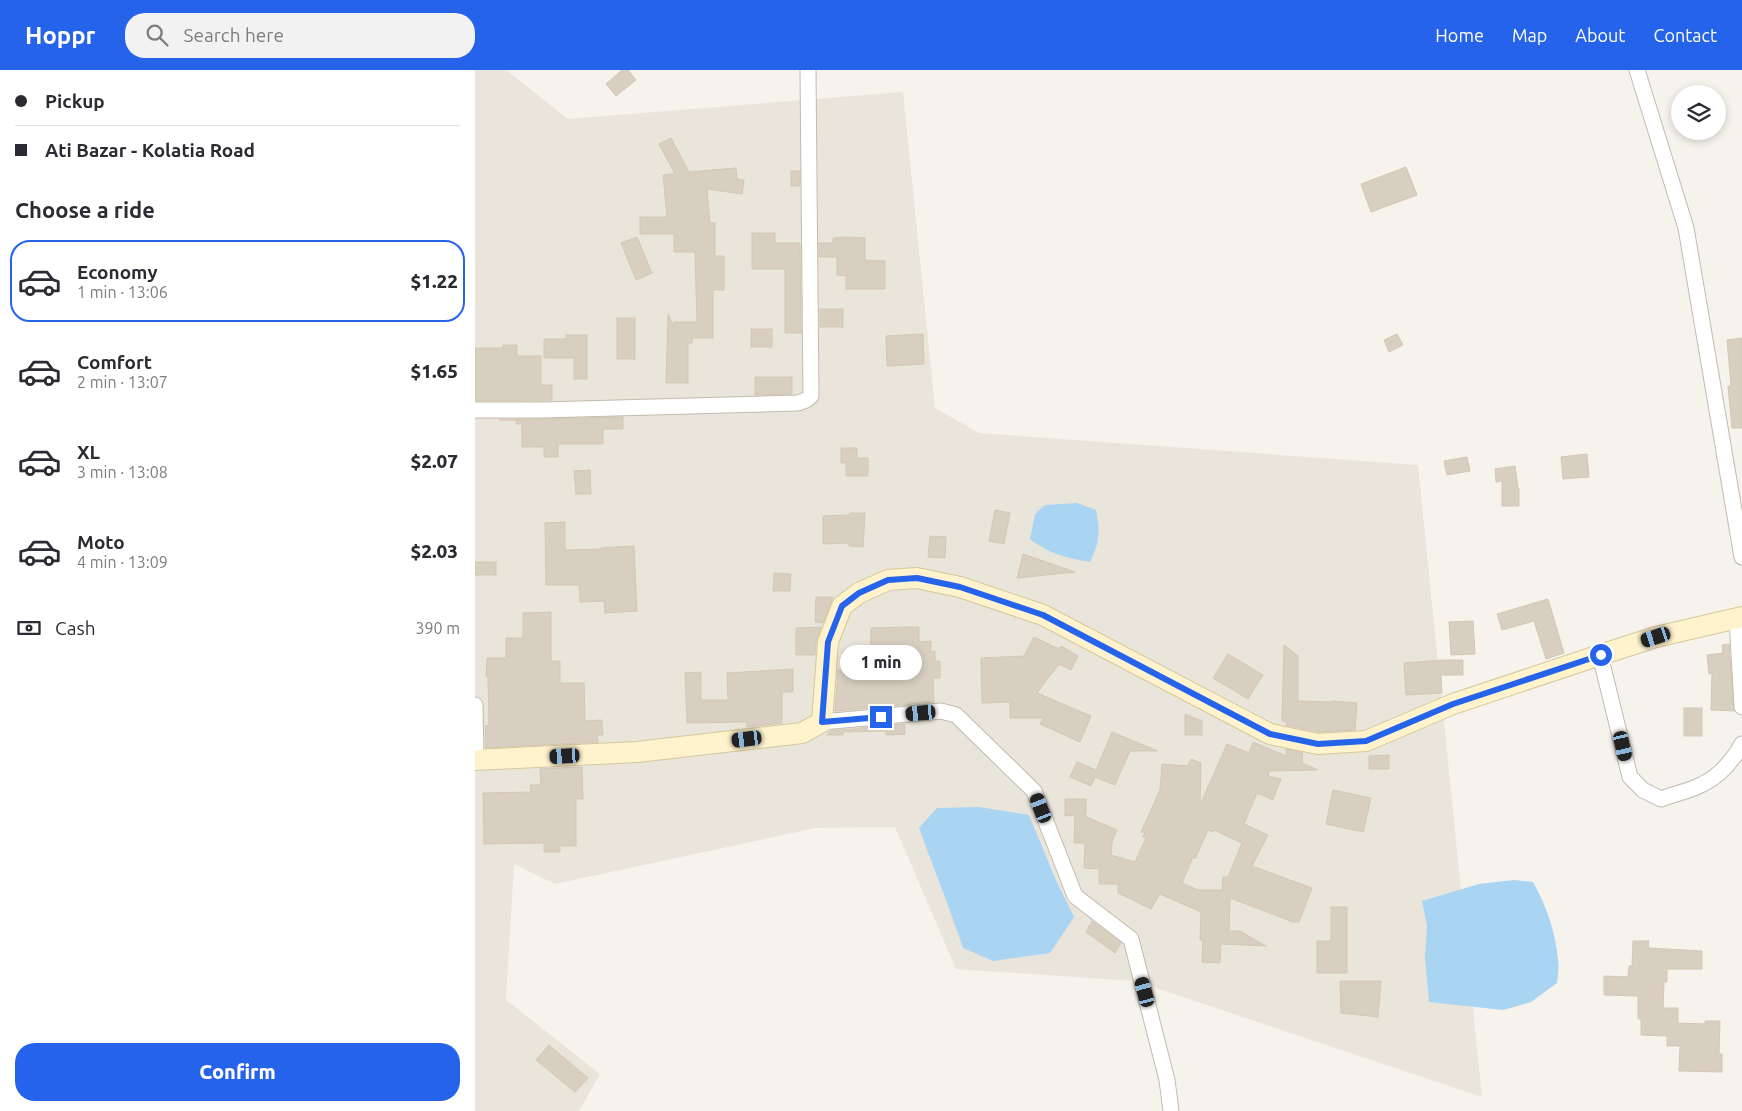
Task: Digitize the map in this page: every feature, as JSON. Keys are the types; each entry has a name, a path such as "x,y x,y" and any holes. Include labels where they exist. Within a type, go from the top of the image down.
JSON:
{"main road":[{"path":"476,760 637,752 802,733 822,722 828,642 842,606 859,593 888,580 917,578 960,587 1043,615 1270,734 1318,744 1366,741 1453,704 1601,655 1656,637 1739,618"}],"street":[{"path":"475,410 798,403 811,396 808,70"},
{"path":"1637,70 1686,228 1742,557"},
{"path":"1739,618 1742,707"},
{"path":"1601,655 1630,777 1643,790 1661,799 1703,784 1722,769 1736,754 1742,744"},
{"path":"475,705 476,760"},
{"path":"822,722 941,711 956,716 1034,791 1075,896 1131,939 1167,1080 1171,1111"}],"shaded area":[{"path":"475,70 506,70 568,119 903,92 935,408 979,433 1418,465 1482,1097 1135,981 956,969 895,827 816,828 555,884 514,864 506,1000 600,1074 579,1111 475,1111"}],"water":[{"path":"1077,503 1096,510 1098,536 1096,548 1090,562 1059,555 1030,539 1035,514 1045,505"},
{"path":"979,807 1029,815 1055,878 1074,917 1050,953 993,961 963,948 919,828 937,808"},
{"path":"1514,880 1533,882 1550,919 1557,950 1557,983 1531,1002 1503,1010 1429,1002 1425,958 1427,926 1422,901 1479,884"}],"building":[{"path":"622,70 628,70 636,80 616,96 606,84"},
{"path":"671,138 689,172 736,168 737,179 744,180 742,194 707,189 710,223 715,223 715,256 724,256 724,290 713,290 713,338 692,338 692,343 688,343 688,383 666,383 668,314 674,327 674,322 697,322 695,252 674,252 674,234 640,234 640,217 667,217 663,175 675,174 659,144"},
{"path":"1406,167 1417,195 1371,212 1361,184"},
{"path":"791,171 800,171 800,186 791,186"},
{"path":"752,233 775,233 775,243 800,243 801,333 785,333 785,269 752,269"},
{"path":"637,237 652,273 636,280 621,243"},
{"path":"833,238 865,238 865,260 885,261 885,289 846,289 846,276 837,275 837,257 819,257 819,243 833,243"},
{"path":"820,309 843,309 843,327 820,327"},
{"path":"617,318 635,318 635,359 617,359"},
{"path":"751,329 772,329 772,347 751,347"},
{"path":"923,334 924,364 887,366 886,336"},
{"path":"1397,334 1403,345 1389,352 1384,340"},
{"path":"566,335 587,335 587,379 574,379 574,358 544,358 544,339 566,339"},
{"path":"1742,338 1742,428 1732,428 1728,386 1731,386 1727,340"},
{"path":"503,345 517,345 517,356 541,356 541,385 552,385 552,400 475,401 475,348 503,348"},
{"path":"755,377 792,377 792,394 755,395"},
{"path":"623,417 623,429 603,429 603,444 558,444 558,457 544,457 544,447 522,447 522,424 516,424 516,420 499,420"},
{"path":"841,448 857,448 857,458 868,458 868,476 846,476 846,463 841,463"},
{"path":"1587,454 1589,477 1563,479 1561,457"},
{"path":"1467,457 1470,471 1447,475 1444,461"},
{"path":"1515,466 1519,488 1519,506 1502,506 1502,481 1496,482 1495,469"},
{"path":"590,470 591,494 576,494 574,471"},
{"path":"995,510 1010,513 1004,544 989,541"},
{"path":"850,513 865,513 863,547 849,546 849,543 823,544 823,516 850,515"},
{"path":"565,522 565,550 634,546 637,611 605,613 604,601 580,602 579,585 546,585 545,523"},
{"path":"930,536 946,537 945,558 928,557"},
{"path":"1023,554 1075,572 1017,578"},
{"path":"475,562 496,562 496,575 475,575"},
{"path":"774,573 791,574 790,591 773,591"},
{"path":"816,597 833,597 823,623 815,622"},
{"path":"1548,599 1564,653 1546,659 1534,621 1502,630 1497,614"},
{"path":"551,612 551,661 560,661 560,683 584,683 585,721 602,720 603,735 597,735 598,742 486,748 485,726 489,725 488,677 486,677 487,658 506,658 506,638 523,638 523,613"},
{"path":"1473,621 1475,654 1451,655 1449,622"},
{"path":"821,627 816,641 815,655 796,655 796,628"},
{"path":"919,627 919,642 931,641 931,652 935,651 935,661 940,661 940,678 933,678 934,702 835,711 838,670 870,668 871,628"},
{"path":"1034,637 1059,649 1061,646 1078,656 1071,670 1059,664 1037,693 1091,716 1080,742 1040,724 1043,718 1010,718 1010,702 982,703 981,658 1024,656"},
{"path":"1729,644 1734,711 1711,710 1712,673 1709,674 1707,655 1723,653 1722,645"},
{"path":"1284,645 1298,656 1298,701 1357,703 1355,730 1319,732 1286,725 1286,721 1282,721"},
{"path":"1228,654 1263,675 1248,699 1213,678"},
{"path":"1463,660 1463,675 1441,675 1442,693 1406,695 1404,663"},
{"path":"793,669 793,692 782,692 782,723 747,727 747,722 687,723 685,673 701,672 701,700 728,700 727,673"},
{"path":"1684,708 1702,708 1702,736 1684,736"},
{"path":"1185,714 1202,721 1202,735 1185,735"},
{"path":"905,724 905,734 886,735 886,731 843,732 843,735 827,735 830,731"},
{"path":"1112,732 1158,751 1130,751 1115,785 1095,777 1091,786 1070,777 1077,762 1096,770"},
{"path":"1253,742 1286,756 1286,749 1303,753 1302,763 1318,770 1269,771 1268,776 1281,779 1273,800 1257,793 1244,824 1268,835 1252,866 1312,888 1299,922 1293,922 1230,898 1229,931 1240,931 1266,946 1221,944 1220,963 1202,962 1203,940 1200,940 1201,912 1160,894 1151,909 1118,893 1118,884 1099,884 1099,869 1084,868 1085,843 1074,843 1075,815 1065,816 1065,799 1086,799 1086,815 1082,815 1117,830 1112,842 1111,855 1135,862 1146,838 1143,837 1145,832 1141,832 1160,790 1162,764 1188,766 1191,759 1201,763 1200,805 1227,744 1249,753","holes":["1208,830 1213,832 1214,830 1242,843 1228,877 1223,877 1222,890 1198,890 1182,883 1193,857 1195,859"]},
{"path":"1389,755 1389,769 1369,769 1369,756"},
{"path":"582,767 583,799 576,799 576,846 560,846 560,852 544,852 544,843 484,844 483,793 531,792 530,785 541,785 540,769"},
{"path":"1333,790 1371,798 1363,832 1326,824"},
{"path":"1331,907 1347,907 1347,973 1317,973 1317,941 1331,941"},
{"path":"1092,921 1121,943 1115,953 1086,932"},
{"path":"1633,941 1649,941 1648,948 1702,951 1702,969 1667,969 1667,982 1664,982 1663,1008 1678,1008 1678,1023 1705,1024 1705,1021 1720,1021 1719,1054 1722,1054 1722,1072 1679,1071 1680,1046 1667,1046 1667,1036 1641,1035 1641,1019 1638,1019 1638,996 1604,995 1604,976 1628,977 1629,966 1632,966"},
{"path":"1340,981 1381,981 1378,1017 1341,1013"},
{"path":"549,1045 588,1078 575,1092 536,1060"}],"route":[{"path":"881,717 822,722 828,642 842,606 859,593 888,580 917,578 960,587 1043,615 1270,734 1318,744 1366,741 1453,704 1601,655"}]}
